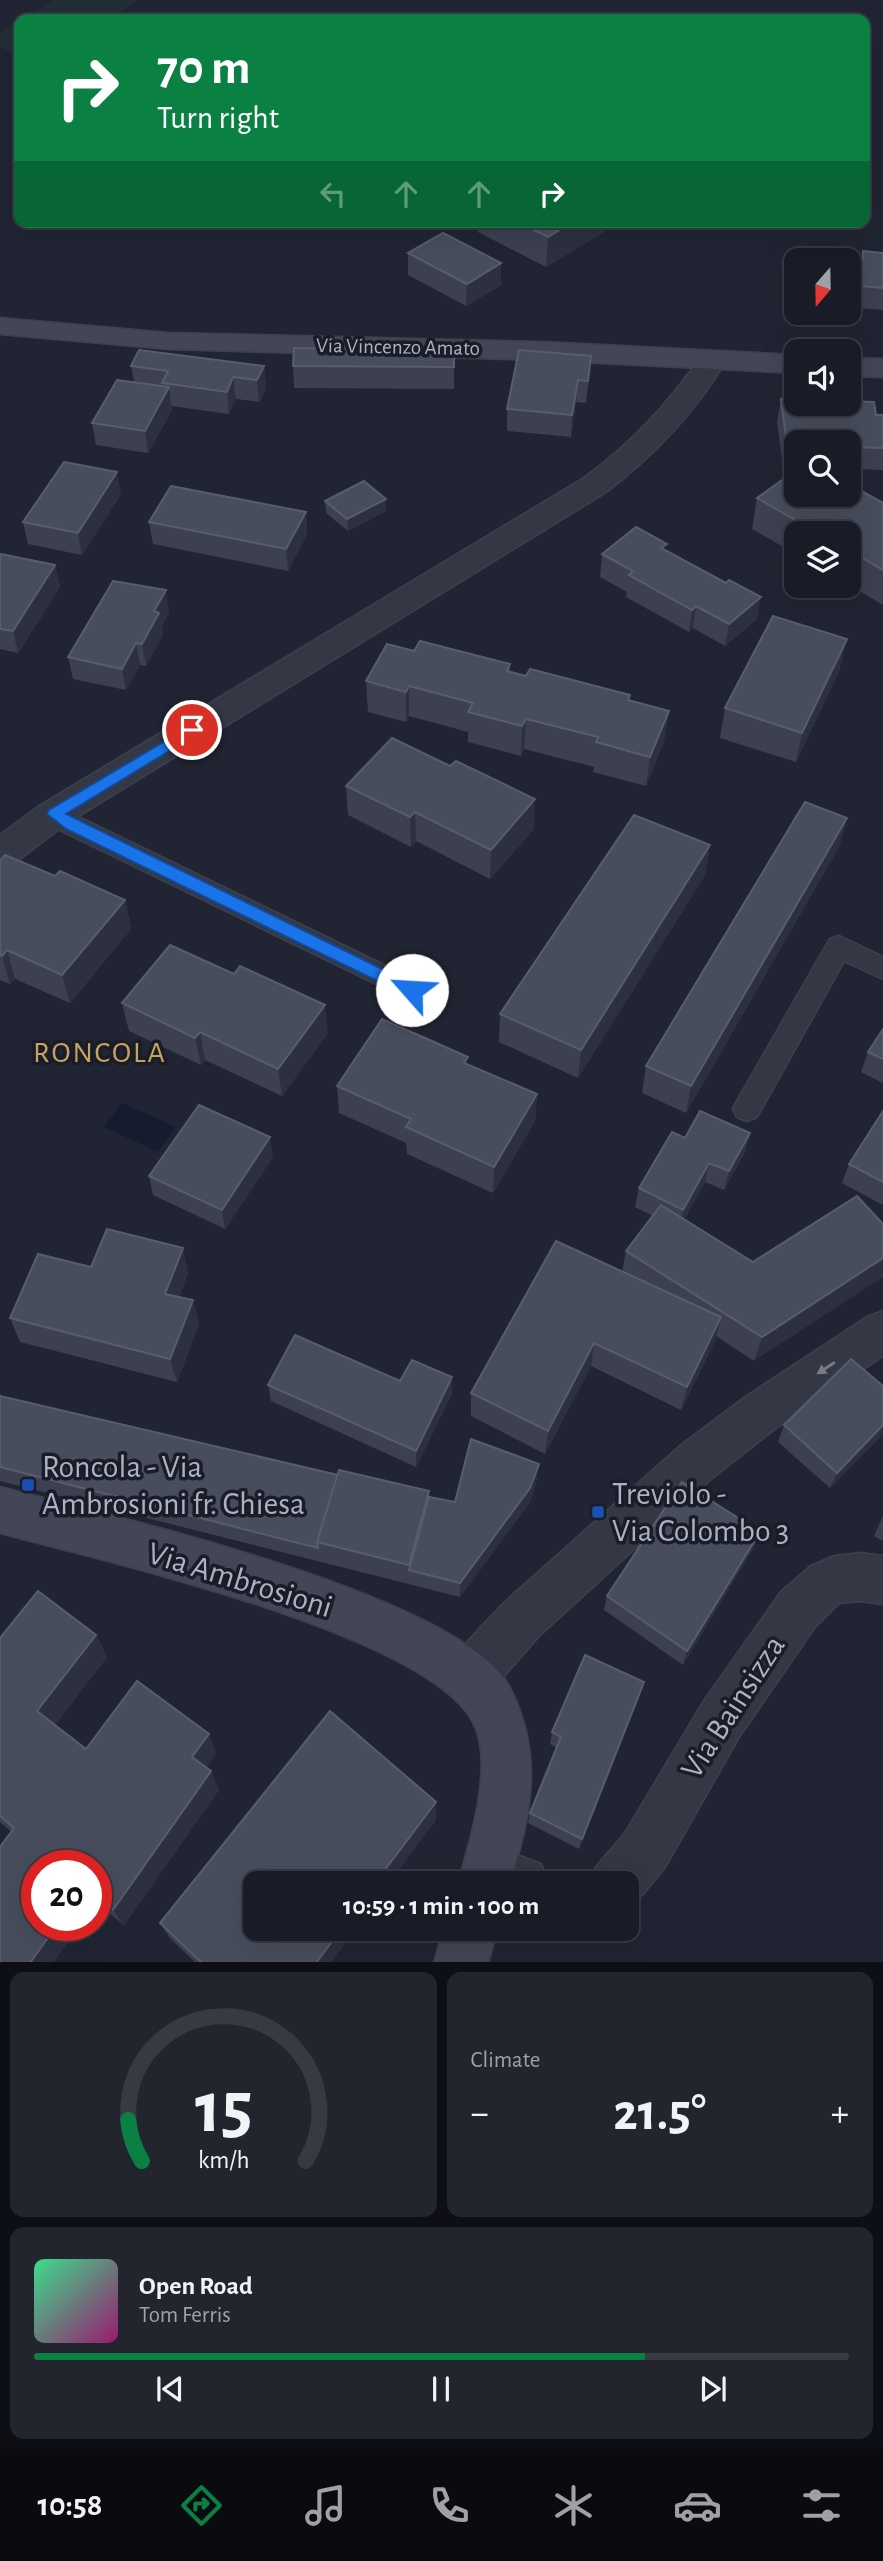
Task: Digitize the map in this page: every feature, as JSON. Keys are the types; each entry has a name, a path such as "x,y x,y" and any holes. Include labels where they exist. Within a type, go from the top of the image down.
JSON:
{"street":[{"name":"Via Vincenzo Amato","path":"0,326 200,342 542,351 784,364"},
{"path":"0,854 54,814 595,485 625,463 658,432 690,397 712,361"},
{"path":"861,367 883,368"},
{"path":"470,1676 522,1619 667,1488 726,1439 783,1397 883,1331"},
{"name":"Via Ambrosioni","path":"0,1510 237,1575 309,1599 427,1648 470,1676 490,1701 499,1720 508,1759 499,1871"},
{"name":"Via Bainsizza","path":"626,1871 637,1859 748,1676 803,1605 821,1587 836,1580 883,1580"},
{"path":"461,1962 467,1941"}],"lane":[{"path":"54,814 71,825 412,990"},
{"path":"747,1109 839,946 883,969"}],"shaded area":[{"path":"54,0 139,0 118,14 30,14"},
{"path":"14,24 14,56 0,46 0,32"}],"water":[{"path":"122,1103 176,1127 158,1152 104,1127"}],"building":[{"path":"530,228 562,228 548,237"},
{"path":"443,233 501,263 467,284 408,253"},
{"path":"863,251 883,253 883,288 861,286"},
{"path":"294,348 454,350 454,367 293,366"},
{"path":"139,350 264,366 257,380 233,377 227,392 162,383 168,371 131,366"},
{"path":"519,350 591,356 588,381 578,380 572,415 507,409"},
{"path":"117,380 169,387 145,431 92,423"},
{"path":"781,399 784,399 784,416 861,416 861,401 874,402 876,415 883,415 883,448 861,447 861,430 785,430"},
{"path":"64,462 117,472 78,533 23,522"},
{"path":"784,479 784,507 861,507 861,491 883,503 883,570 861,557 861,521 797,521 757,498"},
{"path":"364,481 386,499 347,519 325,501"},
{"path":"171,486 306,512 286,549 149,522"},
{"path":"636,527 667,544 661,548 726,583 729,580 761,597 729,624 696,606 692,610 629,575 633,571 602,554"},
{"path":"1,554 55,565 13,631 0,629"},
{"path":"113,581 166,590 154,611 159,613 142,644 136,643 122,669 68,657"},
{"path":"773,616 847,639 802,733 725,708"},
{"path":"420,641 510,664 507,671 526,676 530,669 630,695 628,700 669,711 650,757 596,742 598,737 526,719 522,726 468,712 473,703 409,686 406,692 366,681 387,644 414,651"},
{"path":"392,738 450,766 456,761 535,799 491,850 415,812 410,817 346,786"},
{"path":"805,802 847,818 691,1086 646,1066"},
{"path":"634,815 710,845 581,1050 500,1014"},
{"path":"5,855 55,876 60,871 125,900 62,975 7,950 0,955 0,861"},
{"path":"170,945 234,974 240,966 325,1005 278,1069 200,1032 195,1038 122,1003"},
{"path":"382,1019 468,1057 464,1063 537,1094 494,1167 406,1127 411,1119 337,1086"},
{"path":"883,1029 883,1059 868,1052"},
{"path":"199,1105 270,1137 222,1210 149,1176"},
{"path":"700,1111 750,1133 729,1171 709,1163 683,1210 639,1188 672,1132 685,1138"},
{"path":"883,1111 883,1182 849,1164"},
{"path":"857,1196 883,1224 883,1258 762,1337 626,1251 661,1205 753,1262"},
{"path":"107,1229 183,1248 165,1294 193,1300 170,1359 10,1318 38,1254 91,1267"},
{"path":"556,1241 721,1317 687,1387 594,1343 548,1431 471,1393"},
{"path":"295,1335 400,1381 412,1360 452,1377 416,1451 268,1385"},
{"path":"851,1359 883,1386 883,1425 837,1473 784,1425"},
{"path":"0,1396 338,1475 317,1542 318,1548 0,1467"},
{"path":"471,1439 539,1464 530,1488 460,1583 409,1570 429,1497 455,1502"},
{"path":"339,1470 429,1491 409,1565 317,1542"},
{"path":"682,1482 760,1532 687,1651 607,1596"},
{"path":"38,1591 96,1635 37,1711 86,1749 137,1681 209,1734 192,1757 211,1771 113,1910 112,1850 21,1850 21,1941 46,1941 31,1962 0,1962 0,1847 14,1828 0,1816 0,1638"},
{"path":"585,1655 644,1682 582,1839 530,1813 561,1737 552,1732"},
{"path":"330,1711 436,1802 384,1871 243,1871 243,1941 332,1941 317,1962 201,1962 160,1923"}],"place":[{"name":"Roncola - Via Ambrosioni fr. Chiesa","path":"28,1485"},
{"name":"Treviolo - Via Colombo 3","path":"598,1512"}],"district":[{"name":"RONCOLA","path":"100,1053"}],"route":[{"path":"192,730 54,814 71,825 412,990"}]}
